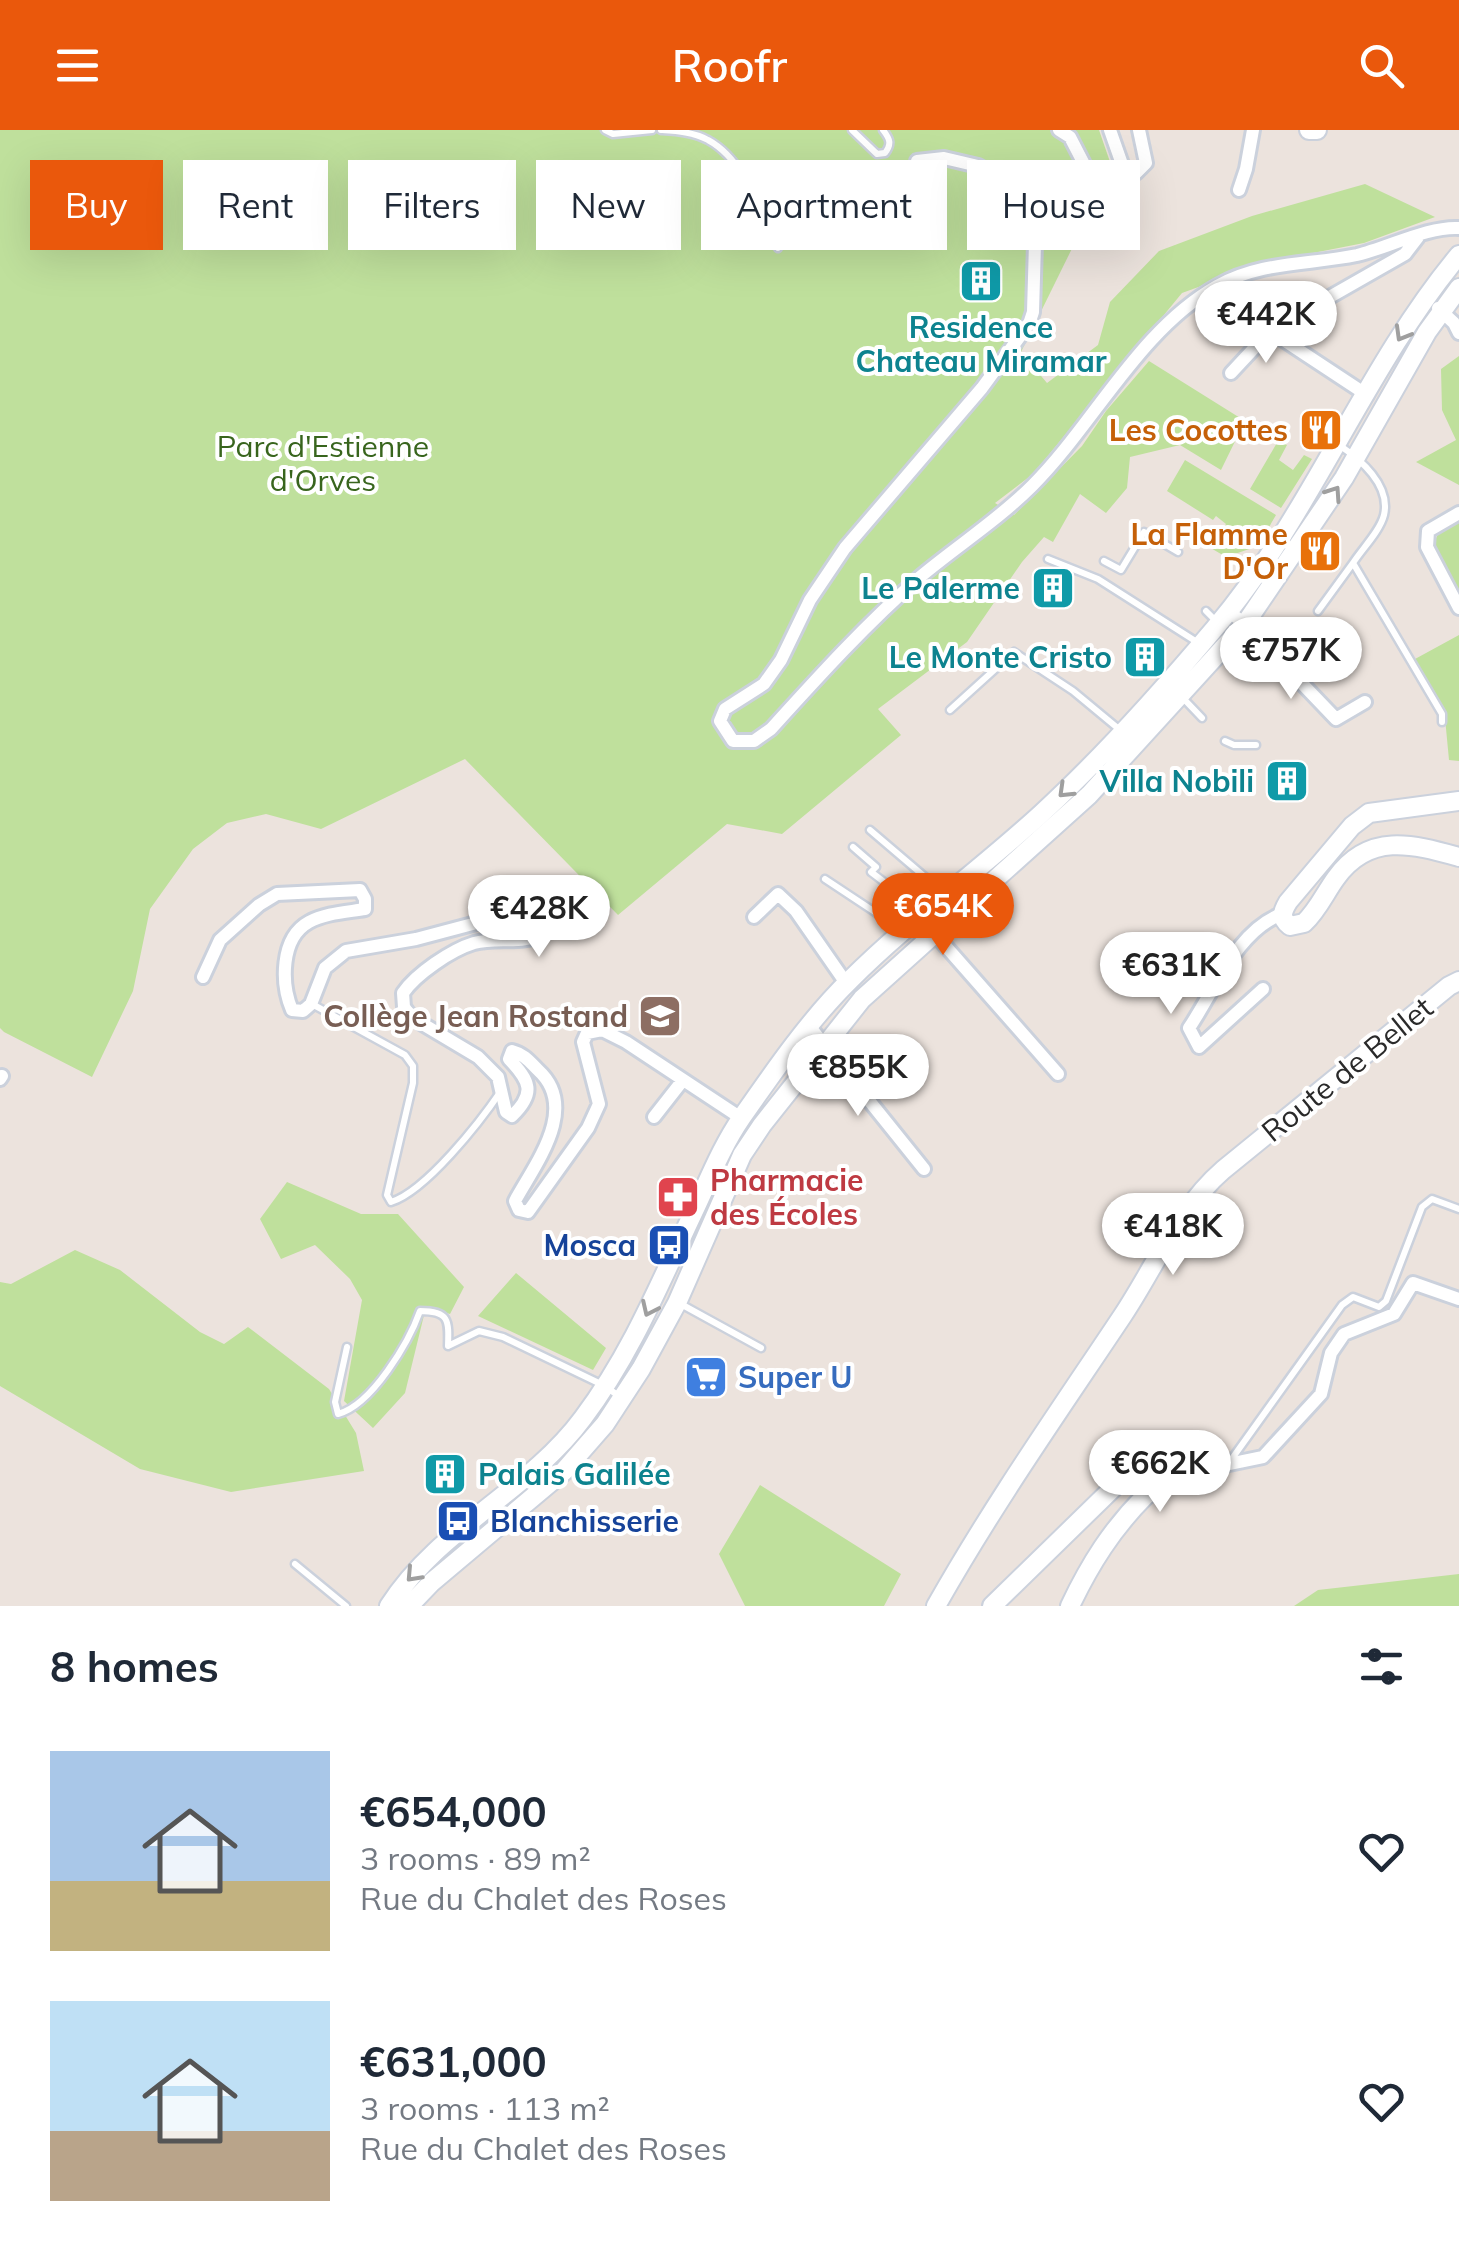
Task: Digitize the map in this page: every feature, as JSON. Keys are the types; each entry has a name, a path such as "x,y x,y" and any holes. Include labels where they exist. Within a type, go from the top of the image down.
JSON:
{"street":[{"path":"1060,130 1070,138 1082,160"},
{"path":"1110,130 1123,167 1136,173 1146,163 1139,130"},
{"path":"1239,190 1253,130"},
{"path":"1309,130 1317,130"},
{"path":"927,160 944,158 967,163"},
{"path":"1035,250 1033,312 1028,324 982,388 845,548 810,600 781,660 764,684 725,709 720,721 733,742 754,741 771,729 873,620 1030,488 1068,448 1110,390 1188,304 1217,285 1267,266 1353,256 1442,229 1459,228"},
{"path":"1231,373 1270,331 1406,254 1418,237"},
{"path":"388,1606 408,1578 440,1548 552,1456 605,1386 638,1332 741,1118 810,1026 846,984 903,930 1041,814 1201,644 1234,589 1338,444 1424,298 1459,255"},
{"path":"409,1606 452,1564 564,1470 604,1424 678,1303 742,1155 862,999 1054,829 1245,624 1356,457 1441,310 1459,288"},
{"path":"1424,298 1454,322 1459,332"},
{"path":"1270,331 1367,395"},
{"path":"1459,513 1428,531 1427,547 1459,608"},
{"path":"1218,615 1245,624 1336,719 1365,702"},
{"path":"1263,989 1199,1047 1189,1028 1214,992 1230,959 1259,925 1282,914 1361,818 1382,810 1459,801"},
{"path":"1282,914 1290,926 1304,923 1348,864 1368,849 1409,846 1459,857"},
{"path":"203,977 220,940 258,904 277,894 360,890 365,898 365,910 306,923 292,942 283,974 286,997 292,1010 303,1011 311,1004 325,968 346,952 484,921 549,893 544,933 534,939 473,944 414,976 403,993 404,1007 411,1016 478,1058 498,1077 506,1112 512,1116 524,1104 528,1089 526,1080 509,1059 512,1051 520,1053 546,1076 556,1110 551,1137 514,1201 519,1210 528,1212 588,1128 599,1104 583,1042 587,1033 602,1030 741,1118"},
{"path":"754,916 778,894 796,911 846,984"},
{"path":"934,934 1058,1074"},
{"name":"Route de Bellet","path":"936,1606 1014,1476 1197,1196 1223,1170 1449,986 1459,982"},
{"path":"810,1026 924,1169"},
{"path":"654,1117 683,1080"},
{"path":"1176,1464 1229,1464 1264,1457 1321,1394 1332,1352 1344,1334 1394,1314 1412,1283 1459,1299"},
{"path":"992,1606 1149,1452 1164,1445 1171,1448 1176,1464 1111,1533 1070,1606"}],"lane":[{"path":"605,130 613,134 652,130"},
{"path":"661,130 699,136 730,160"},
{"path":"852,130 877,154 890,148 883,130"},
{"path":"1318,612 1384,515 1370,468 1338,444"},
{"path":"1104,560 1122,570 1144,532 1178,552"},
{"path":"1048,559 1098,579 1201,644"},
{"path":"1353,563 1442,714 1442,722"},
{"path":"950,710 1014,652 1072,691 1116,738 1124,758"},
{"path":"1182,696 1202,718"},
{"path":"1224,741 1234,746 1256,746"},
{"path":"870,830 945,894"},
{"path":"853,847 876,866 871,872 923,912"},
{"path":"825,879 903,930"},
{"path":"311,1004 405,1055 413,1066 413,1083 387,1195 391,1202 403,1198 453,1151 502,1090"},
{"path":"1229,1464 1342,1305 1353,1297 1379,1306 1386,1301 1422,1207 1432,1199 1459,1209"},
{"path":"678,1303 761,1348"},
{"path":"347,1347 335,1402 338,1414 350,1411 382,1377 412,1333 420,1310 434,1310 446,1317 448,1346 480,1331 503,1337 605,1386 621,1398"},
{"path":"440,1548 452,1564"},
{"path":"294,1564 346,1606"}],"green space":[{"name":"Parc d'Estienne d'Orves","path":"0,130 1099,130 1109,160 967,160 967,250 1071,250 1021,352 1047,383 1098,345 1110,302 1159,251 1252,216 1365,184 1435,217 1364,243 1267,262 1182,293 1033,474 995,503 1014,515 1082,446 1149,361 1245,421 1221,470 1180,445 1130,457 1127,488 1106,513 1080,494 1053,542 1044,537 1022,562 967,642 878,709 901,735 782,834 727,824 618,915 465,759 321,829 266,814 227,823 193,849 150,909 133,991 92,1077 0,1028"},
{"path":"1459,356 1459,485 1416,462 1456,440 1442,410 1441,369"},
{"path":"1278,441 1287,445 1279,460 1293,470 1304,455 1312,459 1281,508 1250,489"},
{"path":"1185,460 1276,515 1258,546 1226,557 1204,544 1207,539 1218,546 1221,542 1217,538 1226,524 1167,491"},
{"path":"1459,520 1459,596 1433,546 1439,531"},
{"path":"1459,635 1459,761 1449,760 1445,718 1415,659"},
{"path":"287,1182 361,1214 398,1214 464,1287 450,1314 426,1307 405,1393 373,1428 344,1401 362,1300 350,1279 315,1245 281,1259 260,1219"},
{"path":"75,1250 120,1270 200,1332 224,1344 248,1327 329,1389 356,1433 364,1471 231,1492 140,1469 0,1386 0,1282 11,1284"},
{"path":"516,1273 606,1348 593,1370 478,1316"},
{"path":"760,1485 901,1574 884,1606 745,1606 719,1554"},
{"path":"1459,1574 1459,1606 1294,1606 1318,1590"}],"place":[{"name":"Residence Chateau Miramar","path":"981,281"},
{"name":"Les Cocottes","path":"1321,430"},
{"name":"La Flamme D'Or","path":"1320,551"},
{"name":"Le Palerme","path":"1053,588"},
{"name":"Le Monte Cristo","path":"1145,657"},
{"name":"Villa Nobili","path":"1287,781"},
{"name":"Collège Jean Rostand","path":"660,1016"},
{"name":"Pharmacie des Écoles","path":"678,1197"},
{"name":"Mosca","path":"669,1245"},
{"name":"Super U","path":"706,1377"},
{"name":"Palais Galilée","path":"445,1474"},
{"name":"Blanchisserie","path":"458,1521"}]}
